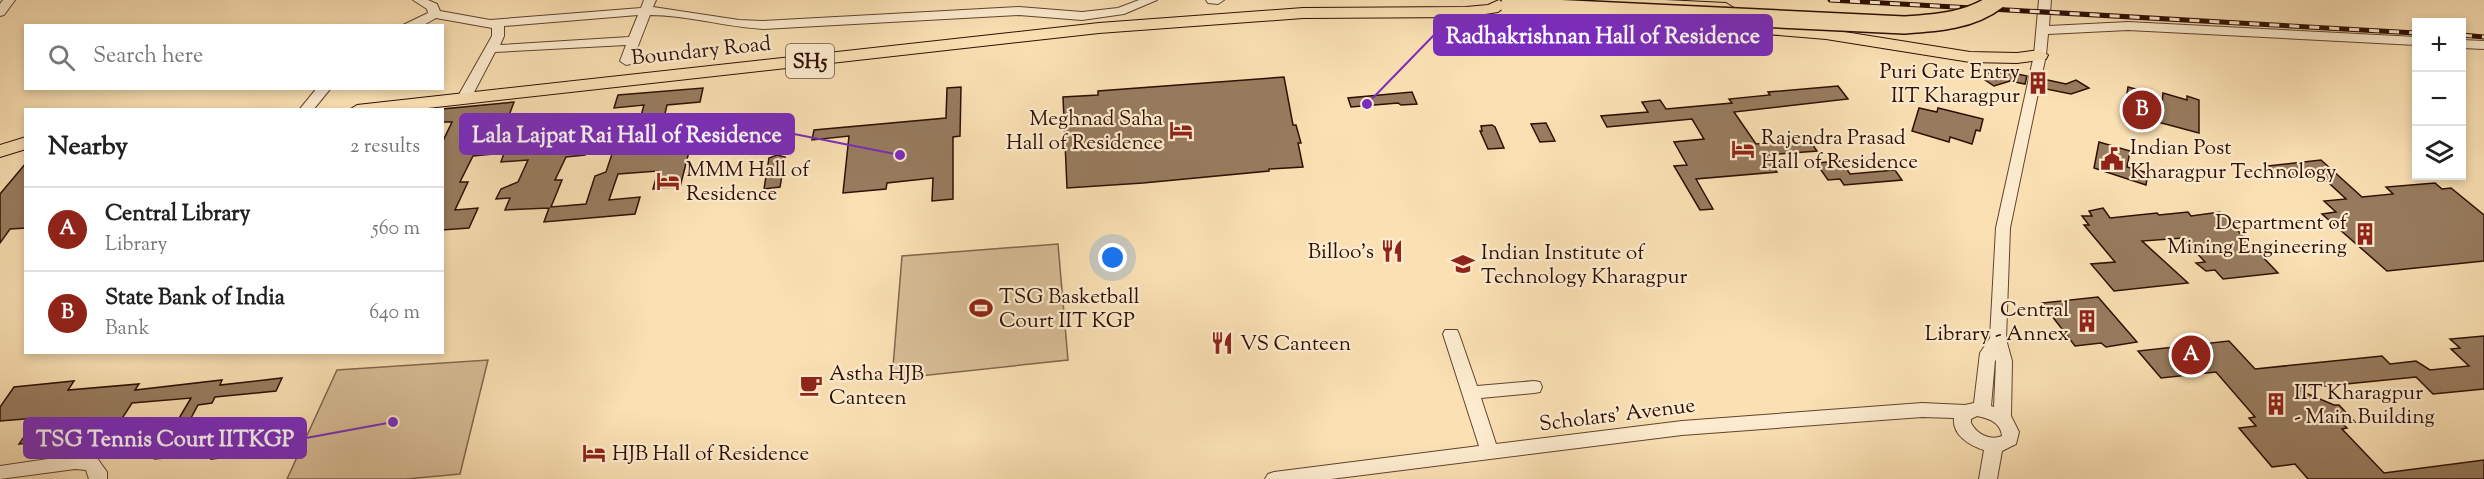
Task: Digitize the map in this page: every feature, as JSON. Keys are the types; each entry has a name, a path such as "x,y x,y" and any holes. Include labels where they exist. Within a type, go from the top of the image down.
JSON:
{"main road":[{"name":"Boundary Road","path":"1263,15 1362,0"},
{"path":"1576,0 1854,15 1921,48"},
{"name":"SH5","path":"1466,12 1492,9 1498,4 1787,20 1909,23 1943,21 1971,15 1991,6 1998,0"},
{"name":"Boundary Road","path":"375,108 697,74 1043,33 1263,15 1404,7 1466,12"},
{"path":"1466,12 1633,19 1847,37 1992,60 2040,55"},
{"path":"0,151 24,144"}],"street":[{"path":"0,12 9,0"},
{"path":"419,0 433,7 434,14"},
{"path":"414,24 424,21 434,14 492,22 647,5 664,11 739,24 763,25 1019,11 1071,17 1120,11 1151,0"},
{"path":"1212,0 1218,0"},
{"path":"2002,419 2004,361 1998,339 2003,228 2040,55 2045,0"},
{"path":"626,61 647,5"},
{"path":"464,98 500,30 498,25 492,22"},
{"path":"2043,30 2128,26 2412,41"},
{"path":"489,49 633,41"},
{"path":"2466,44 2484,45"},
{"path":"307,108 323,90"},
{"path":"1451,334 1490,452"},
{"path":"1974,411 2002,419 2010,429 2010,439 2001,445 1978,441 1966,431 1962,420 1974,411 1988,353 1998,339"},
{"path":"1471,393 1534,387"},
{"name":"Scholars' Avenue","path":"1274,479 1682,428 1928,410 1974,411"},
{"path":"1988,479 1994,445"},
{"path":"0,473 75,462 91,463 96,466 98,479"}],"shaded area":[{"name":"TSG Basketball Court IIT KGP","path":"1058,244 1068,360 892,379 902,256"},
{"path":"488,360 460,474 406,479 287,479 337,370"}],"building":[{"path":"1998,70 2027,76 2025,84 2010,81 1994,86 1979,76"},
{"name":"Meghnad Saha Hall of Residence","path":"1284,77 1293,125 1296,125 1301,143 1298,143 1303,167 1067,188 1063,97 1098,95 1098,91"},
{"path":"2043,79 2066,84 2076,80 2089,88 2071,94 2041,88"},
{"name":"Rajendra Prasad Hall of Residence","path":"1838,86 1848,99 1734,112 1756,144 1809,139 1817,151 1766,155 1777,172 1696,179 1713,209 1700,210 1674,166 1687,165 1674,142 1704,139 1692,119 1607,127 1601,116 1648,112 1642,102 1660,100 1666,109 1732,103 1729,99 1770,95 1768,92"},
{"path":"961,87 960,136 953,137 953,199 932,201 933,178 887,183 886,189 843,193 849,136 812,140 814,130 946,118 947,88"},
{"path":"2128,87 2143,91 2142,100 2162,105 2163,93 2187,100 2187,96 2199,100 2199,133 2124,113"},
{"path":"703,88 700,102 667,105 660,135 694,132 680,187 653,189 658,171 618,174 609,200 640,197 635,214 544,222 549,208 505,210 510,198 496,199 501,189 518,182 528,160 501,162 504,153 473,156 460,182 468,182 455,210 478,208 469,228 444,230 444,139 452,122 444,122 444,109 514,102 508,118 473,121 463,144 511,140 518,123 537,121 526,148 569,146 578,119 599,117 594,134 637,130 644,105 614,108 618,95","holes":["615,145 606,172 595,176 586,204 551,207 562,180 555,180 566,157 585,155 587,148"]},
{"path":"1412,92 1417,104 1401,105 1398,103 1351,107 1348,98"},
{"path":"1919,108 1937,112 1938,108 1983,119 1980,131 1976,130 1972,144 1950,137 1949,142 1912,131"},
{"path":"1546,123 1555,141 1540,142 1531,124"},
{"path":"1492,125 1504,148 1488,149 1480,131 1482,131 1481,126"},
{"name":"Indian Post Kharagpur Technology","path":"2099,142 2130,151 2127,167 2148,173 2146,185 2094,168"},
{"path":"777,155 785,157 780,187 764,189 769,158"},
{"name":"Department of Mining Engineering","path":"2321,160 2362,197 2393,194 2386,187 2435,183 2442,189 2451,188 2484,215 2484,261 2387,271 2322,214 2336,212 2324,201 2346,199 2318,173 2279,177 2267,166"},
{"path":"1841,161 1850,174 1895,170 1902,180 1844,185 1840,179 1828,180 1816,163"},
{"path":"24,165 24,228 10,229 0,243 0,194"},
{"path":"2103,208 2110,218 2157,213 2159,215 2188,212 2191,216 2220,212 2278,273 2223,279 2215,270 2206,271 2196,263 2205,262 2183,238 2142,241 2188,283 2114,291 2091,264 2115,262 2084,225 2089,225 2082,216 2092,216 2089,211"},
{"name":"Central Library - Annex","path":"2098,297 2137,342 2106,347 2101,343 2075,346 2042,303"},
{"name":"IIT Kharagpur - Main Building","path":"2484,336 2484,389 2433,394 2416,377 2296,389 2339,405 2355,422 2342,423 2347,428 2342,429 2384,473 2484,460 2484,479 2308,479 2295,464 2272,467 2239,428 2256,426 2249,418 2255,417 2216,372 2161,378 2138,351 2229,341 2255,369 2382,356 2390,364 2416,361 2430,370 2469,366 2451,349 2460,348 2450,339"},
{"path":"282,378 276,391 215,397 212,403 198,405 175,448 236,439 228,457 211,459 213,454 155,459 191,398 132,403 112,434 19,444 37,418 0,421 0,407 14,387 74,381 68,390 139,384 135,390 222,380 220,385"}],"railway":[{"path":"1830,0 2412,33"},
{"path":"2466,35 2484,37"}],"place":[{"name":"Puri Gate Entry IIT Kharagpur","path":"2038,83"},
{"name":"Radhakrishnan Hall of Residence","path":"1367,104"},
{"name":"State Bank of India","path":"2142,110"},
{"name":"Meghnad Saha Hall of Residence","path":"1181,130"},
{"name":"Rajendra Prasad Hall of Residence","path":"1743,149"},
{"name":"Lala Lajpat Rai Hall of Residence","path":"900,155"},
{"name":"Indian Post Kharagpur Technology","path":"2112,159"},
{"name":"MMM Hall of Residence","path":"668,181"},
{"name":"Department of Mining Engineering","path":"2365,234"},
{"name":"Billoo's","path":"1392,251"},
{"name":"Indian Institute of Technology Kharagpur","path":"1463,264"},
{"name":"TSG Basketball Court IIT KGP","path":"981,308"},
{"name":"Central Library - Annex","path":"2087,321"},
{"name":"VS Canteen","path":"1222,343"},
{"name":"Central Library","path":"2191,355"},
{"name":"Astha HJB Canteen","path":"811,385"},
{"name":"IIT Kharagpur - Main Building","path":"2276,404"},
{"name":"TSG Tennis Court IITKGP","path":"393,422"},
{"name":"HJB Hall of Residence","path":"594,453"}]}
